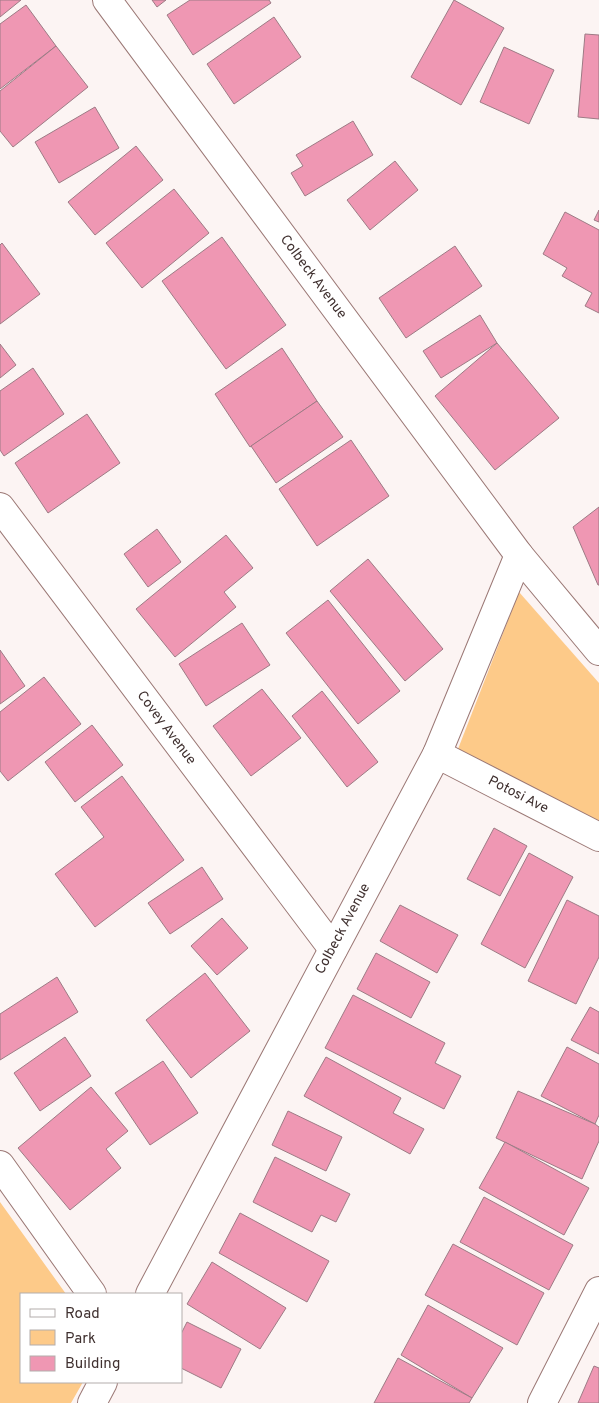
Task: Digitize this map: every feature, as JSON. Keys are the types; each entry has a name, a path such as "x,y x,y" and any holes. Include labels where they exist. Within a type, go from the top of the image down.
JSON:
{"street":[{"name":"Colbeck Avenue","path":"107,0 519,555 599,651"},
{"name":"Covey Avenue","path":"0,507 333,948"},
{"name":"Colbeck Avenue","path":"151,1293 437,754 519,555"},
{"name":"Potosi Ave","path":"437,754 599,837"},
{"path":"0,1165 91,1293"},
{"path":"542,1403 599,1291"},
{"path":"92,1403 102,1383"}],"green space":[{"path":"519,592 599,683 599,828 458,749"},
{"path":"0,1202 65,1293 20,1293 20,1383 82,1383 71,1403 0,1403"}],"building":[{"path":"0,0 21,0 0,17"},
{"path":"152,0 166,0 157,7"},
{"path":"190,0 269,0 271,3 193,55 167,15"},
{"path":"454,0 504,28 461,105 411,77"},
{"path":"26,5 56,46 0,89 0,24"},
{"path":"274,17 301,57 234,104 207,64"},
{"path":"585,34 599,35 599,119 578,117"},
{"path":"56,46 88,87 13,147 0,131 0,91"},
{"path":"504,47 554,70 529,124 480,102"},
{"path":"95,107 119,148 59,183 35,142"},
{"path":"353,121 373,155 305,196 291,173 303,166 296,155"},
{"path":"136,146 163,180 95,235 68,202"},
{"path":"395,161 418,190 370,230 347,200"},
{"path":"174,189 209,233 142,288 106,243"},
{"path":"599,210 599,222 594,220"},
{"path":"565,212 599,230 599,313 585,306 592,293 562,276 567,268 543,254"},
{"path":"222,237 286,325 226,369 162,281"},
{"path":"2,243 40,294 0,324 0,245"},
{"path":"455,246 482,286 406,338 379,298"},
{"path":"480,315 497,343 441,378 423,351"},
{"path":"497,343 559,418 495,470 435,396"},
{"path":"0,344 16,365 0,378"},
{"path":"282,348 317,401 250,447 215,394"},
{"path":"33,368 64,414 4,456 0,450 0,391"},
{"path":"317,401 343,437 276,483 251,446"},
{"path":"87,414 120,463 48,513 15,463"},
{"path":"351,440 389,496 317,546 279,489"},
{"path":"599,507 599,585 598,585 573,527"},
{"path":"157,529 181,562 148,587 124,554"},
{"path":"226,535 253,568 224,592 236,607 175,657 136,609"},
{"path":"368,559 443,649 405,681 330,591"},
{"path":"328,600 400,691 358,724 286,633"},
{"path":"242,623 270,665 206,706 179,664"},
{"path":"0,650 25,686 0,704"},
{"path":"44,677 81,724 8,781 0,771 0,712"},
{"path":"262,689 301,738 251,776 213,726"},
{"path":"322,691 378,762 347,787 292,716"},
{"path":"92,725 123,765 75,802 45,762"},
{"path":"122,776 184,860 95,927 55,874 104,837 81,807"},
{"path":"494,828 527,846 500,896 467,879"},
{"path":"529,853 573,877 525,968 481,944"},
{"path":"202,867 223,899 170,934 148,903"},
{"path":"567,900 599,916 599,957 576,1004 528,981"},
{"path":"400,905 458,935 437,973 380,941"},
{"path":"222,918 248,948 217,975 191,946"},
{"path":"376,953 430,982 411,1018 357,989"},
{"path":"205,973 250,1031 191,1078 146,1020"},
{"path":"57,977 78,1012 0,1060 0,1014"},
{"path":"353,995 445,1043 435,1063 461,1076 444,1109 325,1048"},
{"path":"590,1007 599,1012 599,1054 571,1040"},
{"path":"65,1037 91,1076 40,1111 14,1073"},
{"path":"567,1047 599,1064 599,1115 595,1124 541,1096"},
{"path":"326,1057 401,1098 393,1113 424,1129 410,1154 304,1096"},
{"path":"163,1061 198,1113 150,1145 115,1093"},
{"path":"91,1087 128,1131 106,1149 121,1168 70,1210 18,1148"},
{"path":"518,1091 599,1127 599,1141 582,1179 496,1138"},
{"path":"288,1111 342,1137 326,1171 272,1145"},
{"path":"505,1142 589,1188 564,1235 479,1188"},
{"path":"275,1157 350,1194 336,1222 321,1215 312,1232 253,1202"},
{"path":"484,1197 573,1245 549,1290 460,1242"},
{"path":"240,1213 329,1261 307,1302 219,1253"},
{"path":"453,1244 544,1293 517,1345 425,1295"},
{"path":"212,1262 286,1308 260,1349 187,1304"},
{"path":"428,1305 503,1348 472,1398 401,1355"},
{"path":"187,1322 241,1349 221,1388 182,1368 182,1332"},
{"path":"398,1358 472,1398 469,1403 374,1403"},
{"path":"594,1366 599,1368 599,1403 578,1403"}]}
